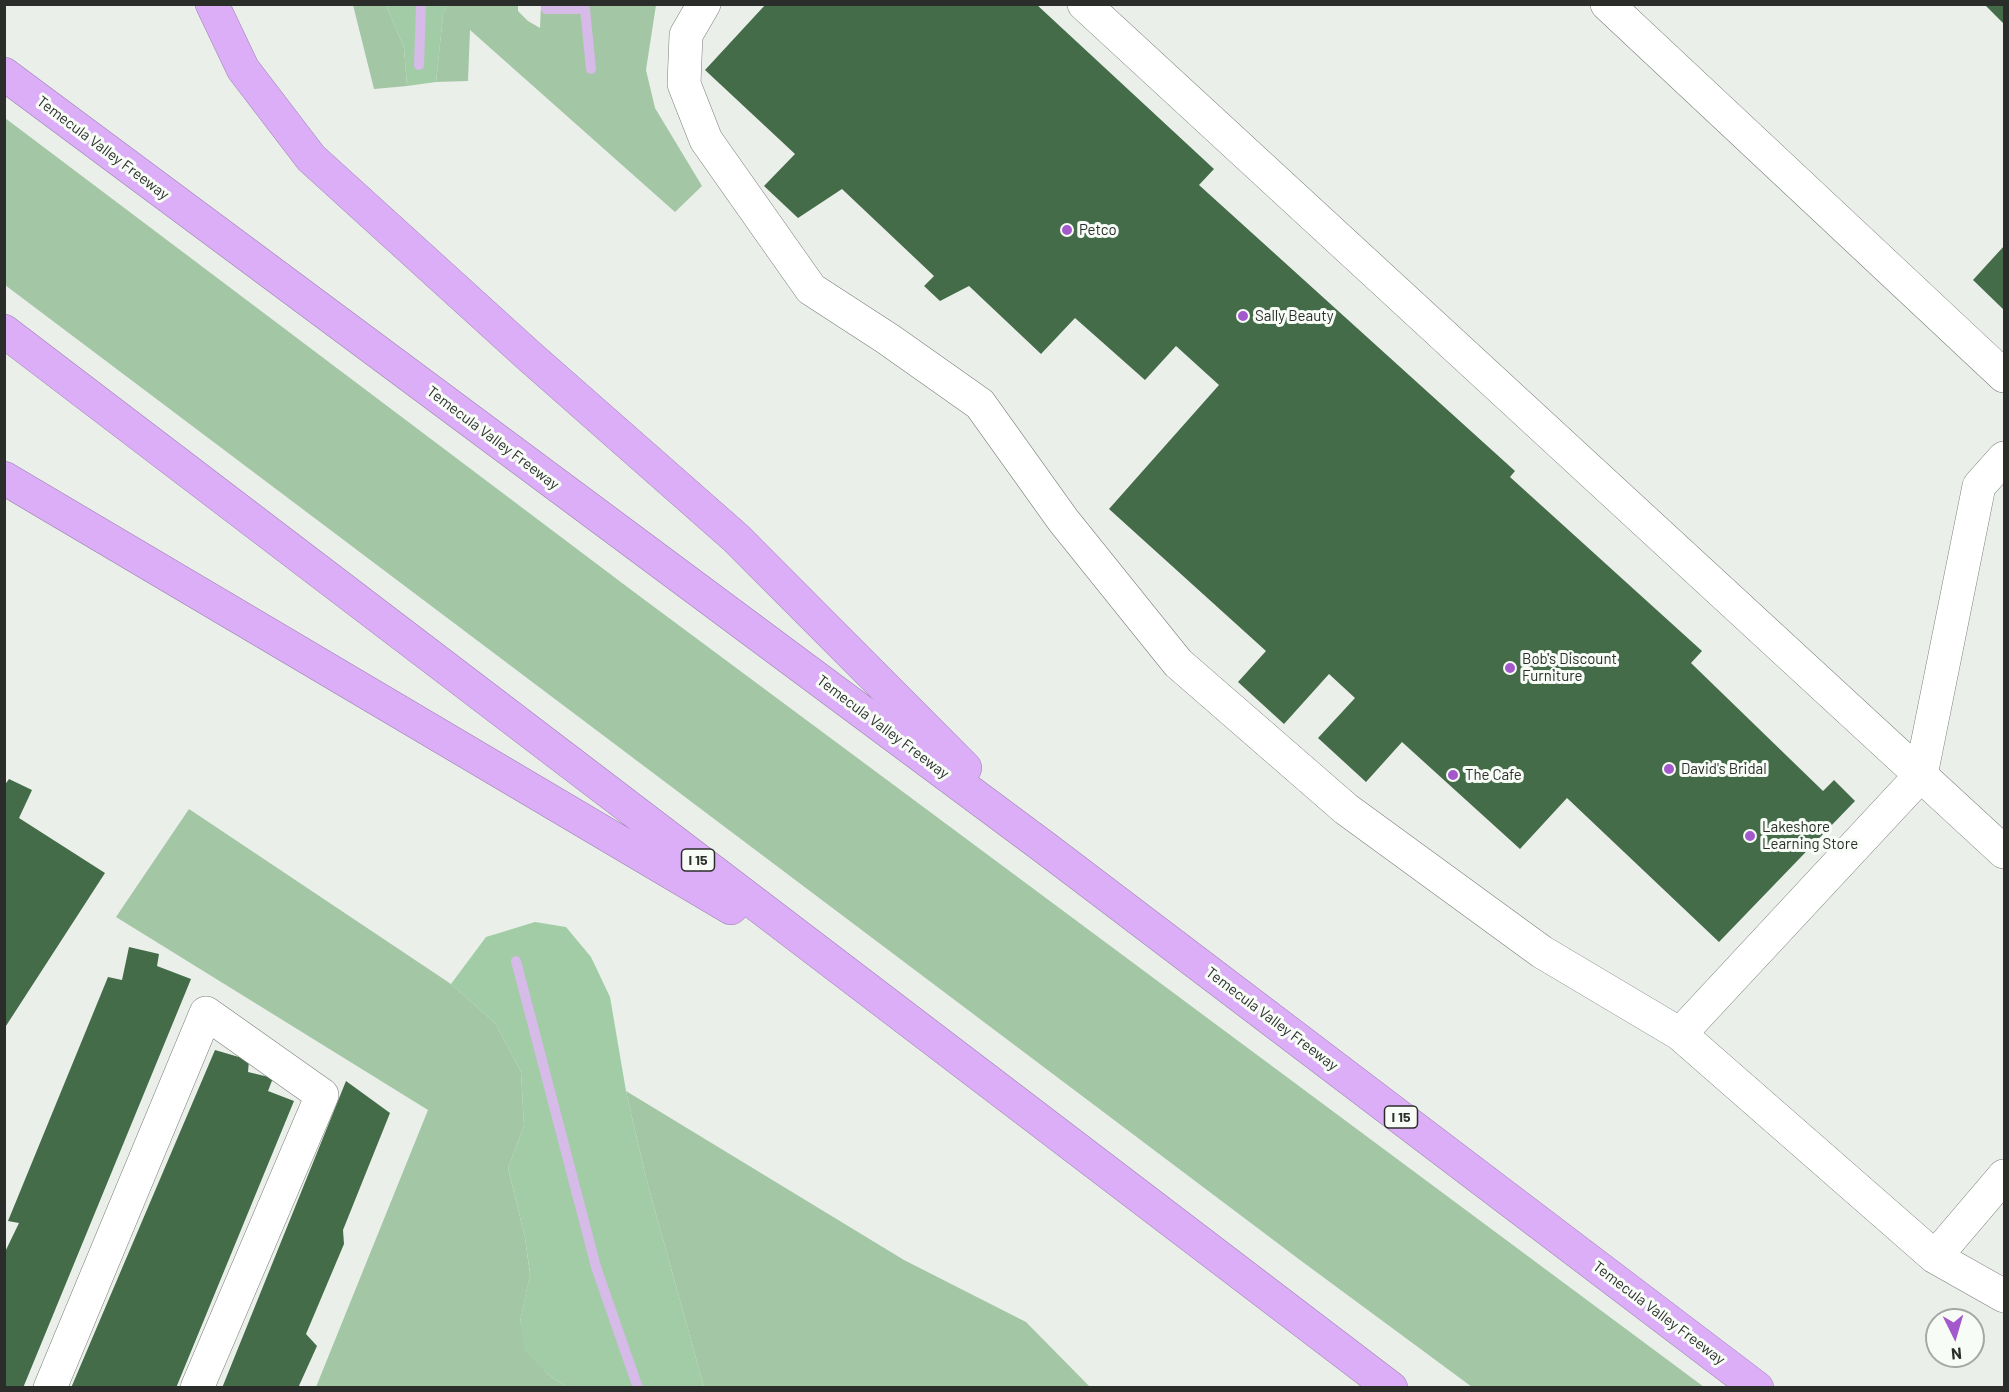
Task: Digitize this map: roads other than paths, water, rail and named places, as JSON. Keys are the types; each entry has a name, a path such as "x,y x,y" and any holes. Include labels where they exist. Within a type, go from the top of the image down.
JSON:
{"highway":[{"path":"212,4 243,69 311,158 528,355 736,538 1044,847"},
{"name":"Temecula Valley Freeway","path":"4,74 1044,847 1757,1388"},
{"name":"I 15","path":"4,331 1391,1388"},
{"path":"4,478 862,985"}],"lane":[{"path":"704,4 686,35 684,84 706,140 811,289 888,339 980,404 1063,520 1178,663 1346,809 1542,952 1680,1034 1935,1257 2004,1296"},
{"path":"1084,4 2004,852"},
{"path":"1607,4 2004,376"},
{"path":"1680,1034 1921,775 1979,486 2004,458"},
{"path":"50,1388 206,1013 322,1095 197,1388"},
{"path":"1935,1257 2004,1176"}],"waterway":[{"path":"419,65 421,4"},
{"path":"546,9 585,9 591,69"},
{"path":"516,961 596,1267 638,1388"}],"place":[{"name":"Petco","path":"1067,230"},
{"name":"Sally Beauty","path":"1243,316"},
{"name":"Bob's Discount Furniture","path":"1510,668"},
{"name":"David's Bridal","path":"1669,769"},
{"name":"The Cafe","path":"1453,775"},
{"name":"Lakeshore Learning Store","path":"1750,836"}]}
